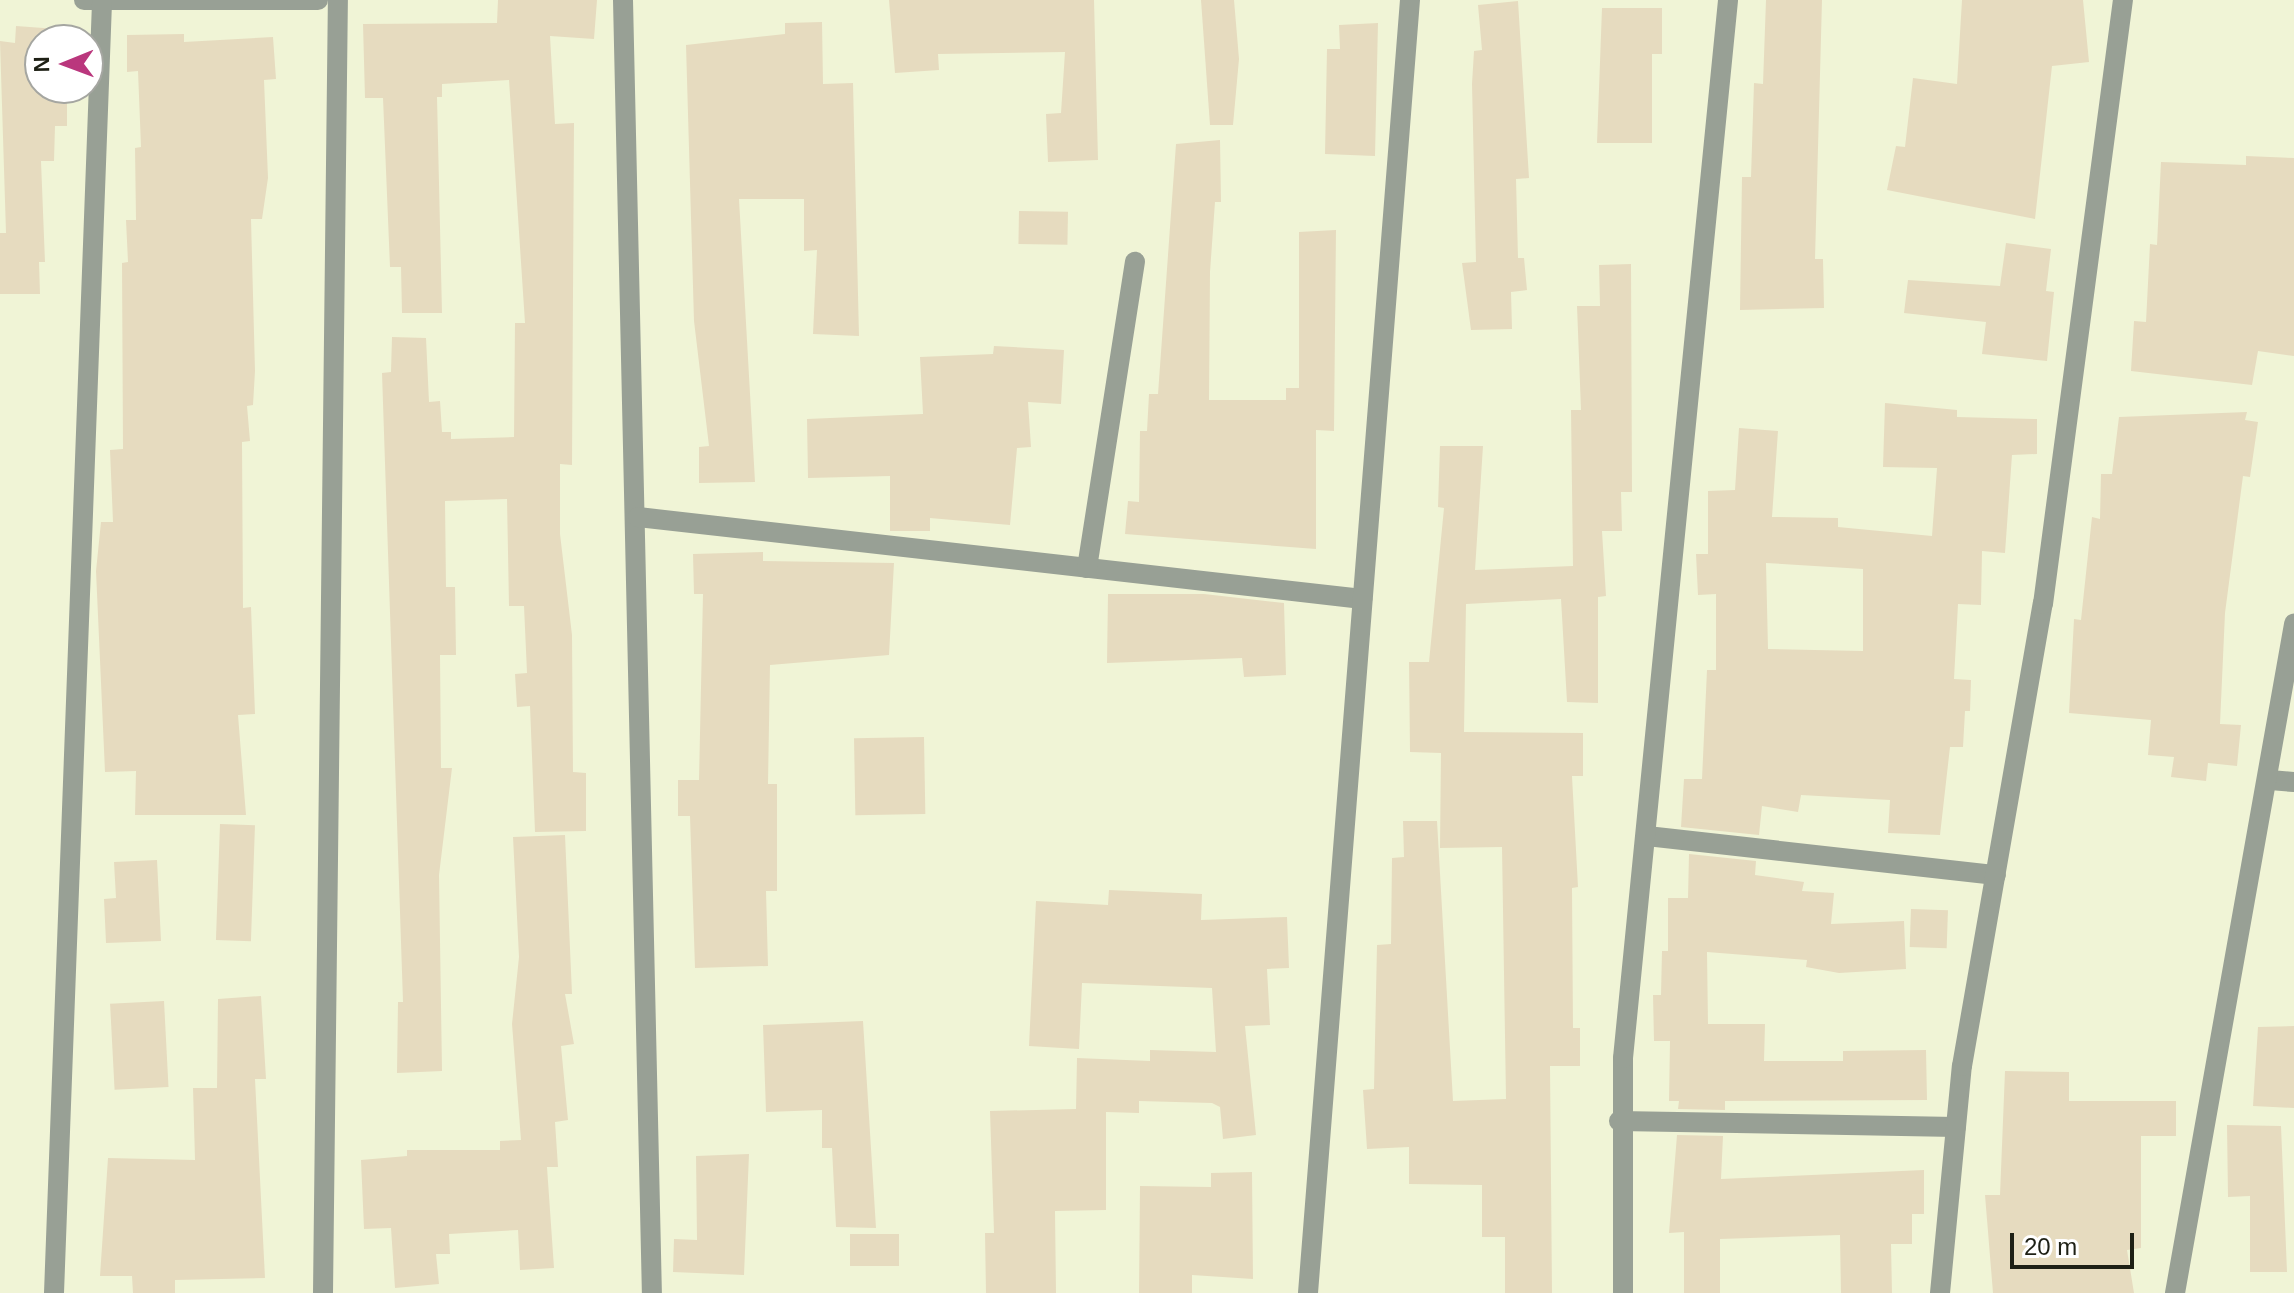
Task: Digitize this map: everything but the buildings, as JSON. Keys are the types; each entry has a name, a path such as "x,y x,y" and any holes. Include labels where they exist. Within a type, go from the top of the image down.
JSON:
{"street":[{"path":"54,1293 93,2 318,0"},
{"path":"323,1293 338,0"},
{"path":"623,0 638,517 652,1293"},
{"path":"1308,1293 1410,0"},
{"path":"1623,1293 1619,1121 1728,0"},
{"path":"1940,1293 1956,1127 2043,604 2123,0"},
{"path":"1087,568 1135,262"},
{"path":"638,517 1362,599"},
{"path":"2175,1293 2270,780 2294,624"},
{"path":"2270,780 2294,782"},
{"path":"1647,836 1996,875"},
{"path":"1619,1121 1956,1127"}]}
